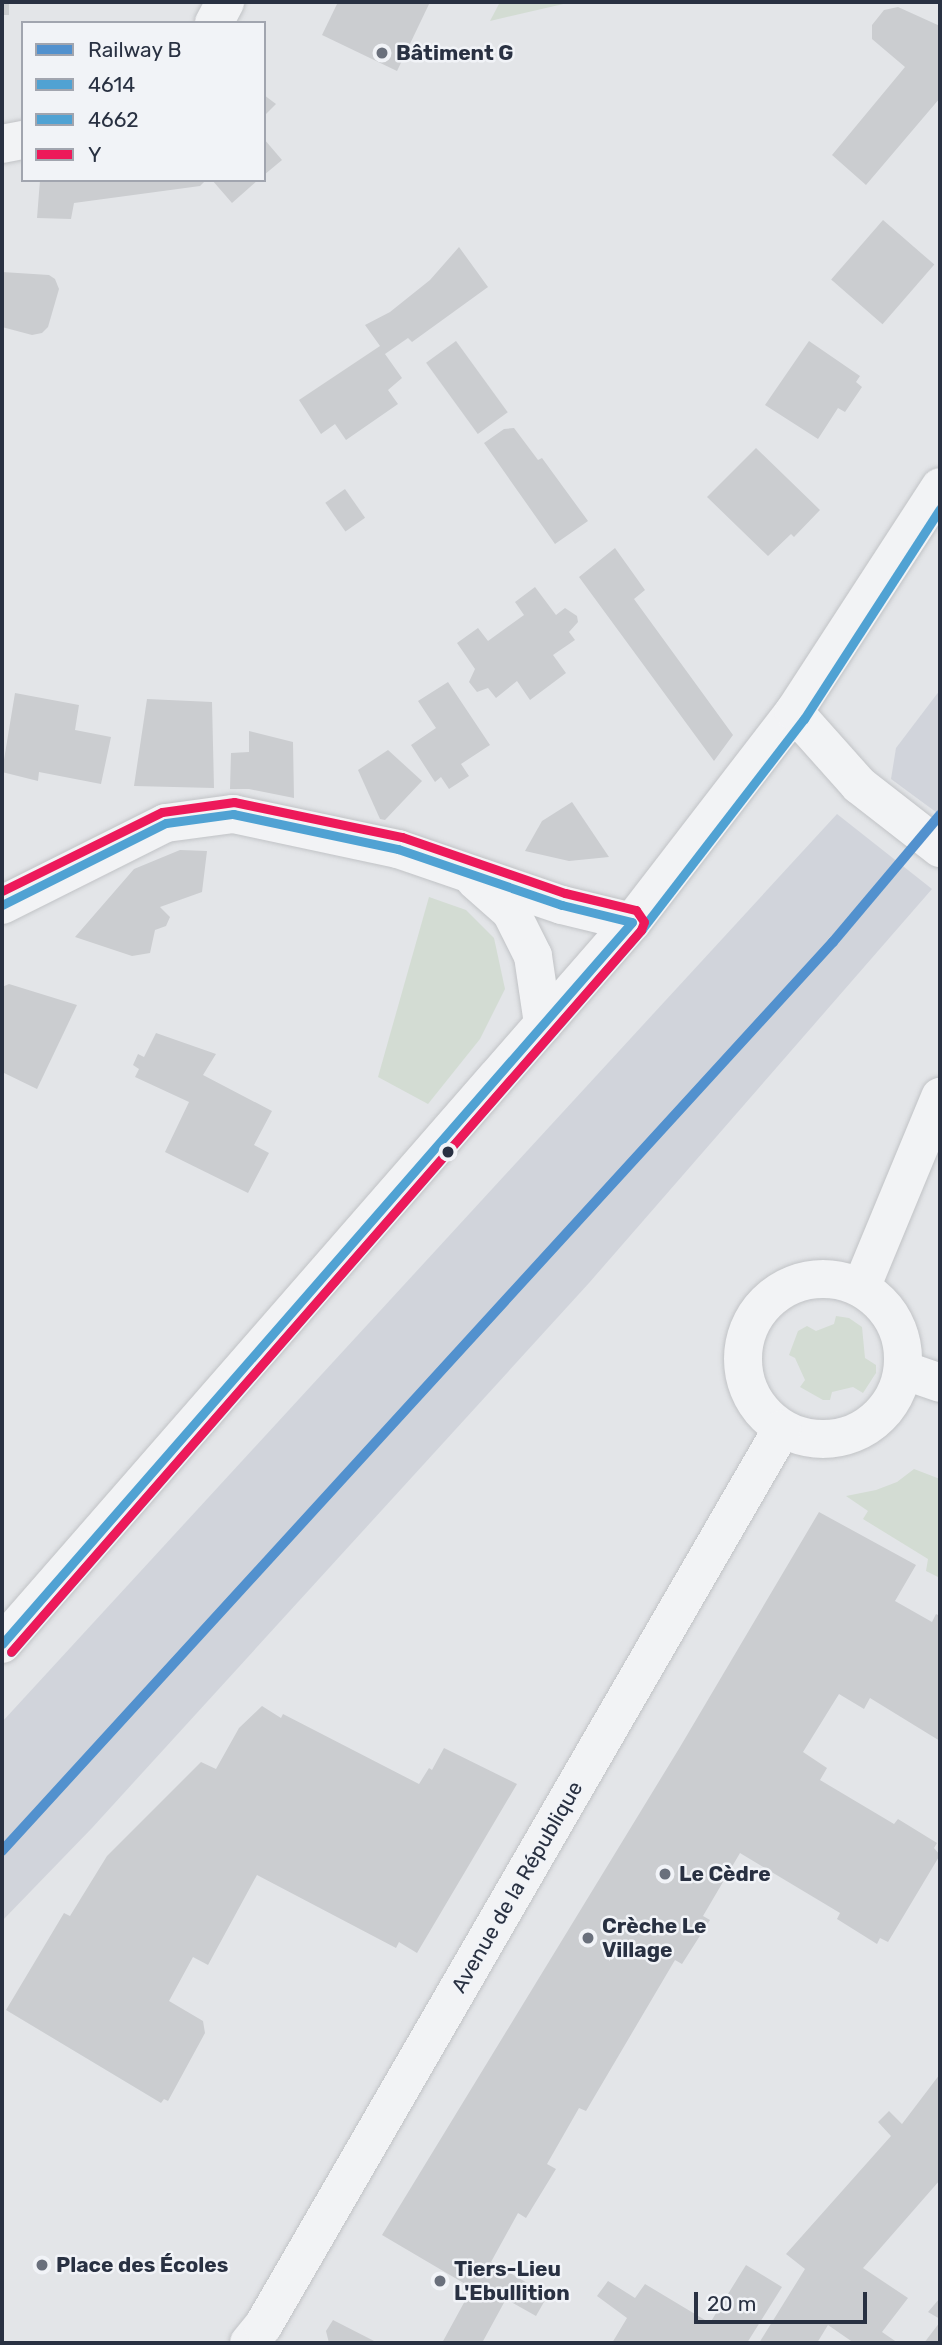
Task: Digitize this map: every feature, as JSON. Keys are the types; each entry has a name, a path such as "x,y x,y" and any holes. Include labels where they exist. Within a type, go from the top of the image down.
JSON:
{"street":[{"path":"215,21 225,2"},
{"path":"2,144 21,140"},
{"path":"2,1644 632,922 794,712 940,487"},
{"path":"794,712 859,785 940,848"},
{"path":"2,905 166,823 233,814 398,849 562,905 632,922"},
{"path":"465,872 511,912 533,956 543,1024"},
{"path":"861,1288 940,1097"},
{"path":"835,1279 861,1288 890,1314 899,1332 903,1370 897,1392 885,1411 869,1426 848,1436 826,1440 803,1438 782,1429 761,1411 747,1388 742,1360 747,1332 760,1308 781,1290 807,1280 835,1279"},
{"path":"903,1370 940,1383"},
{"name":"Avenue de la République","path":"249,2343 263,2326 782,1429"}],"shaded area":[{"path":"500,2 572,2 490,21"},
{"path":"940,690 940,815 891,779 896,748"},
{"path":"837,814 932,889 589,1283 92,1828 2,1921 2,1722"},
{"path":"429,897 466,910 494,938 505,989 480,1039 428,1104 378,1077"},
{"path":"836,1316 849,1318 862,1327 865,1358 876,1365 876,1373 863,1393 853,1387 832,1392 830,1400 823,1400 800,1387 805,1380 795,1358 789,1355 798,1331 807,1326 816,1331 834,1324"},
{"path":"914,1469 940,1479 940,1578 926,1571 928,1559 863,1519 868,1511 846,1496 876,1490 897,1482"}],"building":[{"path":"2,2 9,2 9,15 2,15"},
{"name":"Bâtiment G","path":"338,2 430,2 397,71 322,35"},
{"path":"898,7 940,26 940,98 866,185 832,155 905,67 872,39 872,25 884,10"},
{"path":"266,96 276,104 266,114"},
{"path":"266,141 282,160 266,173"},
{"path":"40,182 204,182 200,186 74,203 71,219 37,218"},
{"path":"214,182 256,182 232,203"},
{"path":"883,220 934,265 882,324 831,280"},
{"path":"459,247 488,287 412,342 408,338 385,354 402,378 388,390 398,404 346,440 335,424 321,434 299,400 380,346 365,325 390,312 430,280"},
{"path":"2,272 49,275 55,279 59,289 48,327 42,333 32,335 2,327"},
{"path":"456,341 508,412 478,434 426,363"},
{"path":"809,341 860,376 856,382 862,387 845,412 838,408 818,439 765,405"},
{"path":"514,428 538,460 542,458 588,521 555,544 484,443 504,429"},
{"path":"756,448 820,510 794,537 791,534 768,556 707,497"},
{"path":"345,489 365,518 345,531 325,503"},
{"path":"615,548 645,590 634,599 733,735 714,761 579,577"},
{"path":"535,587 556,615 565,608 577,616 578,622 569,632 575,640 553,655 566,673 530,700 517,681 496,698 488,688 477,692 469,682 475,669 457,643 478,628 488,641 524,615 515,602"},
{"path":"448,682 490,745 461,764 469,776 449,789 441,777 435,782 411,745 436,728 418,701"},
{"path":"15,693 79,705 75,730 111,737 101,784 39,772 38,781 2,772"},
{"path":"147,699 212,702 214,788 134,786"},
{"path":"249,731 293,742 294,798 249,789 230,789 231,753 249,752"},
{"path":"388,750 422,781 385,820 380,819 358,770"},
{"path":"572,802 609,857 569,861 525,851 542,821"},
{"path":"180,850 207,851 202,892 160,907 170,917 166,926 155,930 150,953 132,956 75,937 134,869"},
{"path":"9,984 77,1005 37,1089 2,1072 2,987"},
{"path":"156,1033 216,1054 203,1075 272,1111 254,1145 269,1153 248,1193 165,1152 189,1102 135,1077 139,1069 133,1065 138,1054 144,1057"},
{"path":"819,1512 916,1565 895,1601 932,1622 936,1614 940,1616 940,1741 870,1698 864,1709 839,1694 803,1752 827,1768 820,1780 894,1824 898,1819 937,1843 934,1848 940,1855 888,1942 880,1938 877,1944 837,1919 840,1913 740,1853 703,1916 710,1920 682,1964 675,1960 586,2111 579,2108 547,2164 556,2169 526,2218 518,2213 491,2262 548,2295 536,2316 506,2299 482,2343 442,2343 472,2288 382,2235 680,1747"},
{"path":"262,1706 281,1718 283,1714 419,1784 429,1768 432,1770 444,1748 517,1784 417,1953 399,1942 396,1948 257,1875 208,1965 193,1957 169,2001 203,2021 205,2033 168,2101 164,2099 161,2103 6,2010 64,1913 70,1916 107,1856 201,1762 216,1769 239,1728"},
{"path":"940,2074 940,2180 863,2268 908,2298 882,2332 898,2343 854,2343 828,2325 817,2343 759,2343 805,2269 786,2254 891,2136 878,2122 889,2111 902,2124"},
{"path":"746,2265 782,2287 747,2343 612,2343 627,2318 597,2296 608,2281 635,2298 645,2284 710,2323"},
{"path":"940,2298 940,2319 928,2312"},
{"path":"333,2320 378,2343 329,2343 326,2331"},
{"path":"940,2322 940,2343 924,2343"}],"rail line":[{"name":"B","path":"2,1851 833,942 940,815"}],"transit line":[{"name":"4662","path":"11,1652 642,929 804,719 940,509"},
{"name":"Y","path":"2,891 162,812 234,802 402,837 565,893 636,910 644,922 641,930 11,1652"},
{"name":"4614","path":"2,905 166,823 233,814 398,849 562,905 632,922"},
{"name":"4614","path":"2,1644 632,922"}],"place":[{"name":"Bâtiment G","path":"382,53"},
{"name":"Le Cèdre","path":"665,1874"},
{"name":"Crèche Le Village","path":"588,1938"},
{"name":"Place des Écoles","path":"42,2265"},
{"name":"Tiers-Lieu L'Ebullition","path":"440,2281"}]}
